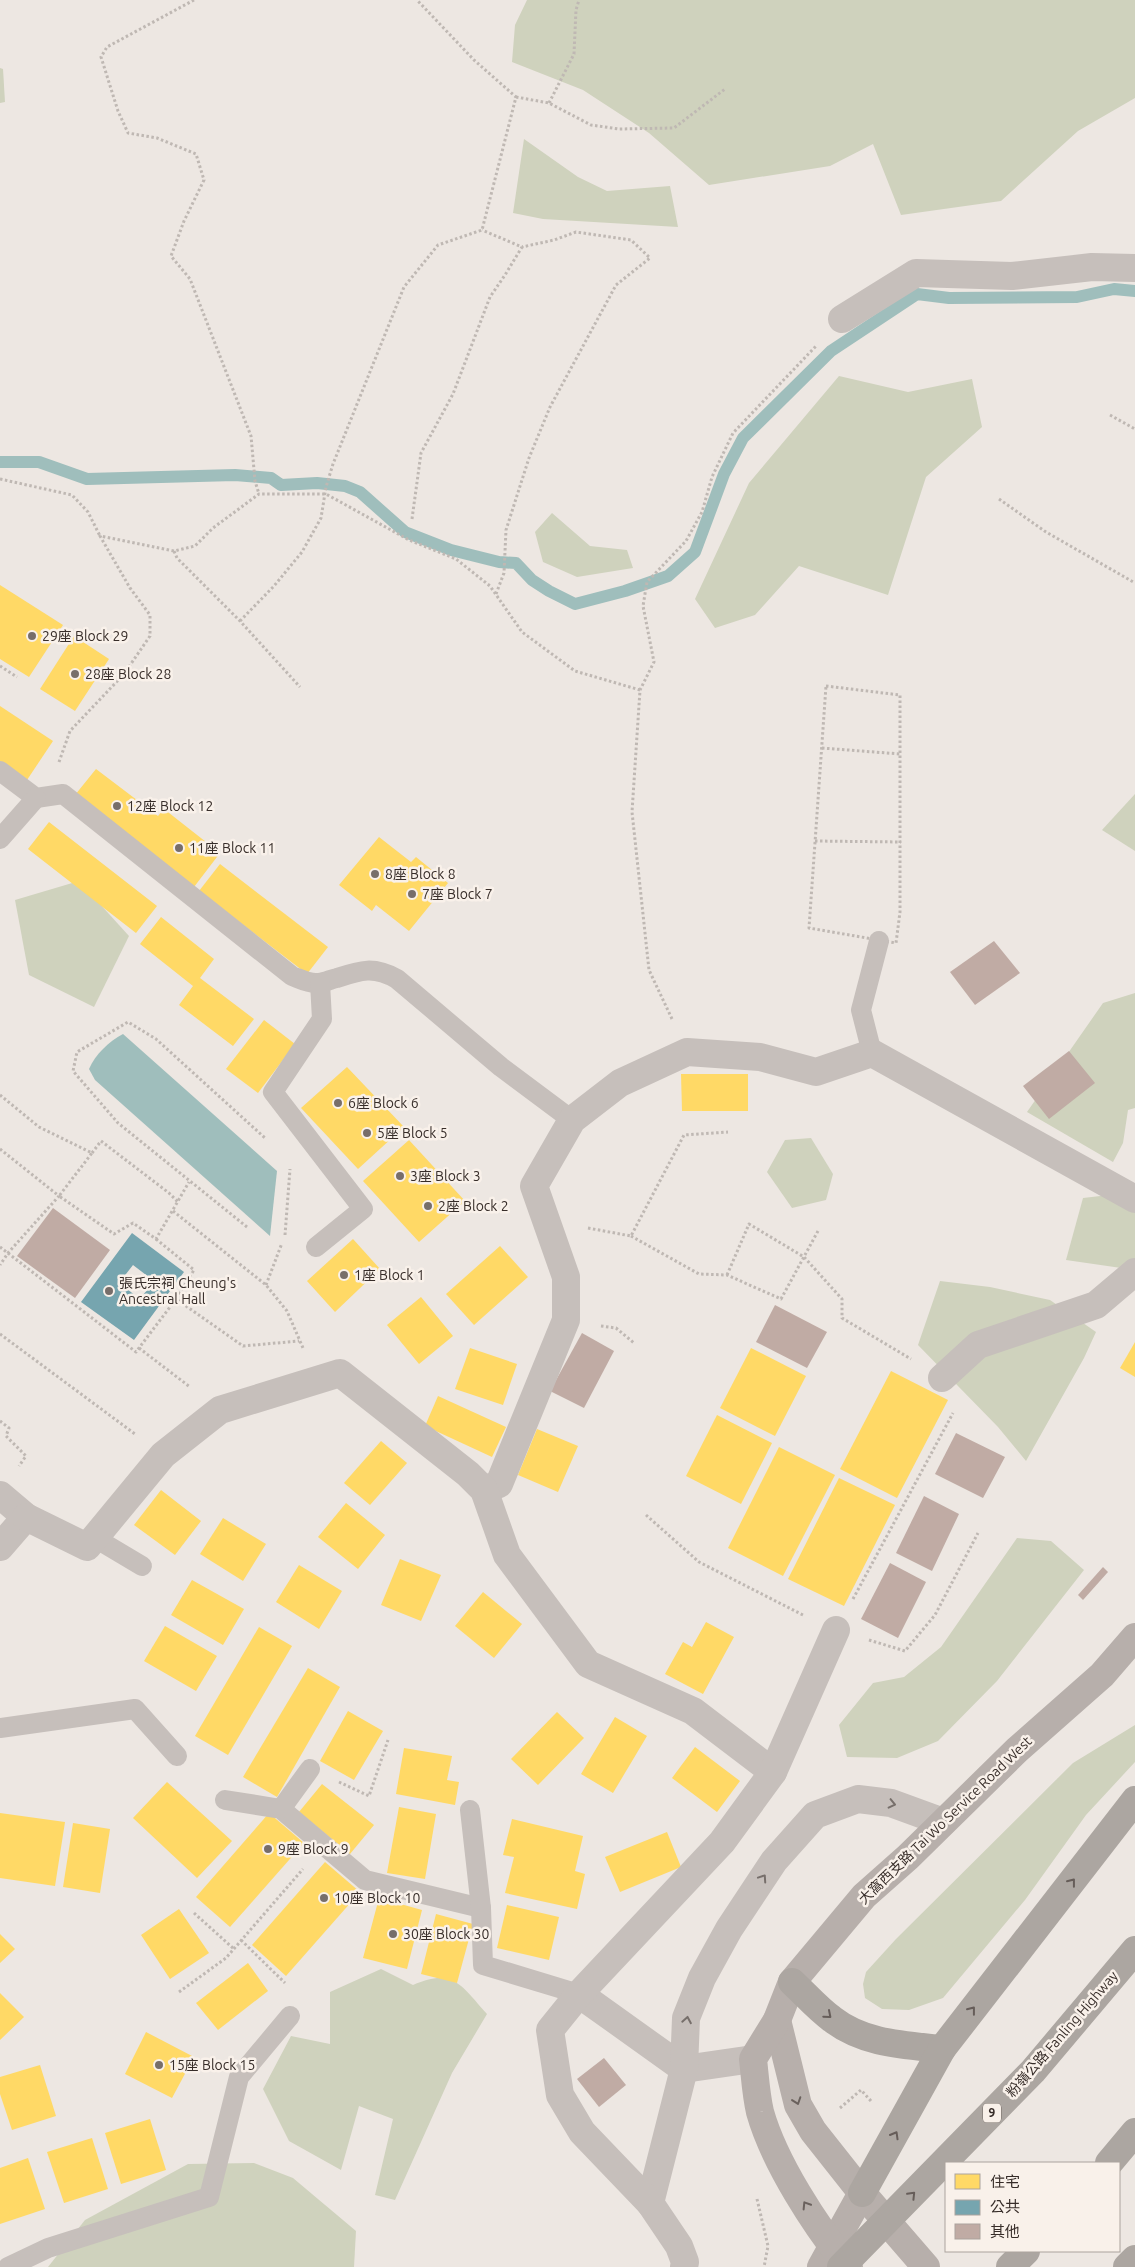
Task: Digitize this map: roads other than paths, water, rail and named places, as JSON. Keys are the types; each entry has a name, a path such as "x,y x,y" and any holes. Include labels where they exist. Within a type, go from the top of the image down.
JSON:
{"highway":[{"path":"862,2193 942,2049 1135,1800"},
{"name":"粉嶺公路 Fanling Highway","path":"831,2260 1033,2071 1135,1950"},
{"path":"792,1982 832,2020 862,2035 888,2044 942,2049"},
{"path":"1110,2162 1135,2132"},
{"path":"1010,2267 1025,2252"},
{"path":"1127,2267 1135,2259"}],"main road":[{"name":"大窩西支路 Tai Wo Service Road West","path":"753,2059 777,2020 792,1982 864,1896 1017,1750 1102,1675 1135,1638"},
{"path":"777,2020 798,2105 812,2131 862,2193 926,2267"},
{"path":"753,2059 761,2113 785,2171 831,2260 849,2267"},
{"path":"831,2260 862,2193"}],"street":[{"path":"842,319 916,273 1012,276 1092,267 1135,268"},
{"path":"484,1490 499,1484 566,1320 566,1277 534,1186 572,1120 620,1083 687,1052 760,1057 816,1072 872,1053 1135,1199"},
{"path":"942,1378 978,1345 1096,1305 1135,1272"},
{"path":"0,1495 26,1517 87,1547 163,1455 220,1410 340,1373 468,1474 484,1490 506,1555 588,1664 693,1711 773,1772"},
{"path":"0,1547 26,1517"},
{"path":"684,2267 685,2262 679,2246 650,2202 582,2132 560,2095 550,2030 579,1994 722,1842 773,1772 836,1630"},
{"path":"650,2202 684,2069 686,2018 702,1978 728,1929 774,1861 815,1815 858,1799 891,1803 943,1822"},
{"path":"579,1994 684,2069 753,2059"}],"lane":[{"path":"0,771 36,798"},
{"path":"0,839 36,798 63,794 292,976 310,983 320,983 360,970 385,972 501,1067 572,1120"},
{"path":"872,1053 861,1010 879,941"},
{"path":"316,1247 363,1209 273,1092 322,1018 320,983"},
{"path":"95,1538 142,1566"},
{"path":"0,1728 135,1709 177,1756"},
{"path":"281,1810 310,1769"},
{"path":"225,1800 281,1810 365,1880 481,1908"},
{"path":"470,1810 481,1908 483,1964 579,1994"},
{"path":"8,2267 48,2248 209,2197 239,2078 290,2016"}],"water":[{"path":"123,1034 277,1171 270,1236 95,1080 89,1069 95,1059 113,1040"}],"waterway":[{"path":"0,462 39,462 87,479 235,475 271,478 281,485 317,483 345,486 360,492 405,532 451,550 499,562 516,563 532,580 575,604 625,591 668,576 695,552 724,474 743,438 831,351 917,294 949,298 1077,297 1114,289 1135,291"}],"place":[{"name":"29座 Block 29","path":"32,636"},
{"name":"28座 Block 28","path":"75,674"},
{"name":"12座 Block 12","path":"117,806"},
{"name":"11座 Block 11","path":"179,848"},
{"name":"8座 Block 8","path":"375,874"},
{"name":"7座 Block 7","path":"412,894"},
{"name":"6座 Block 6","path":"338,1103"},
{"name":"5座 Block 5","path":"367,1133"},
{"name":"3座 Block 3","path":"400,1176"},
{"name":"2座 Block 2","path":"428,1206"},
{"name":"1座 Block 1","path":"344,1275"},
{"name":"張氏宗祠 Cheung's Ancestral Hall","path":"109,1291"},
{"name":"9座 Block 9","path":"268,1849"},
{"name":"10座 Block 10","path":"324,1898"},
{"name":"30座 Block 30","path":"393,1934"},
{"name":"15座 Block 15","path":"159,2065"}]}
